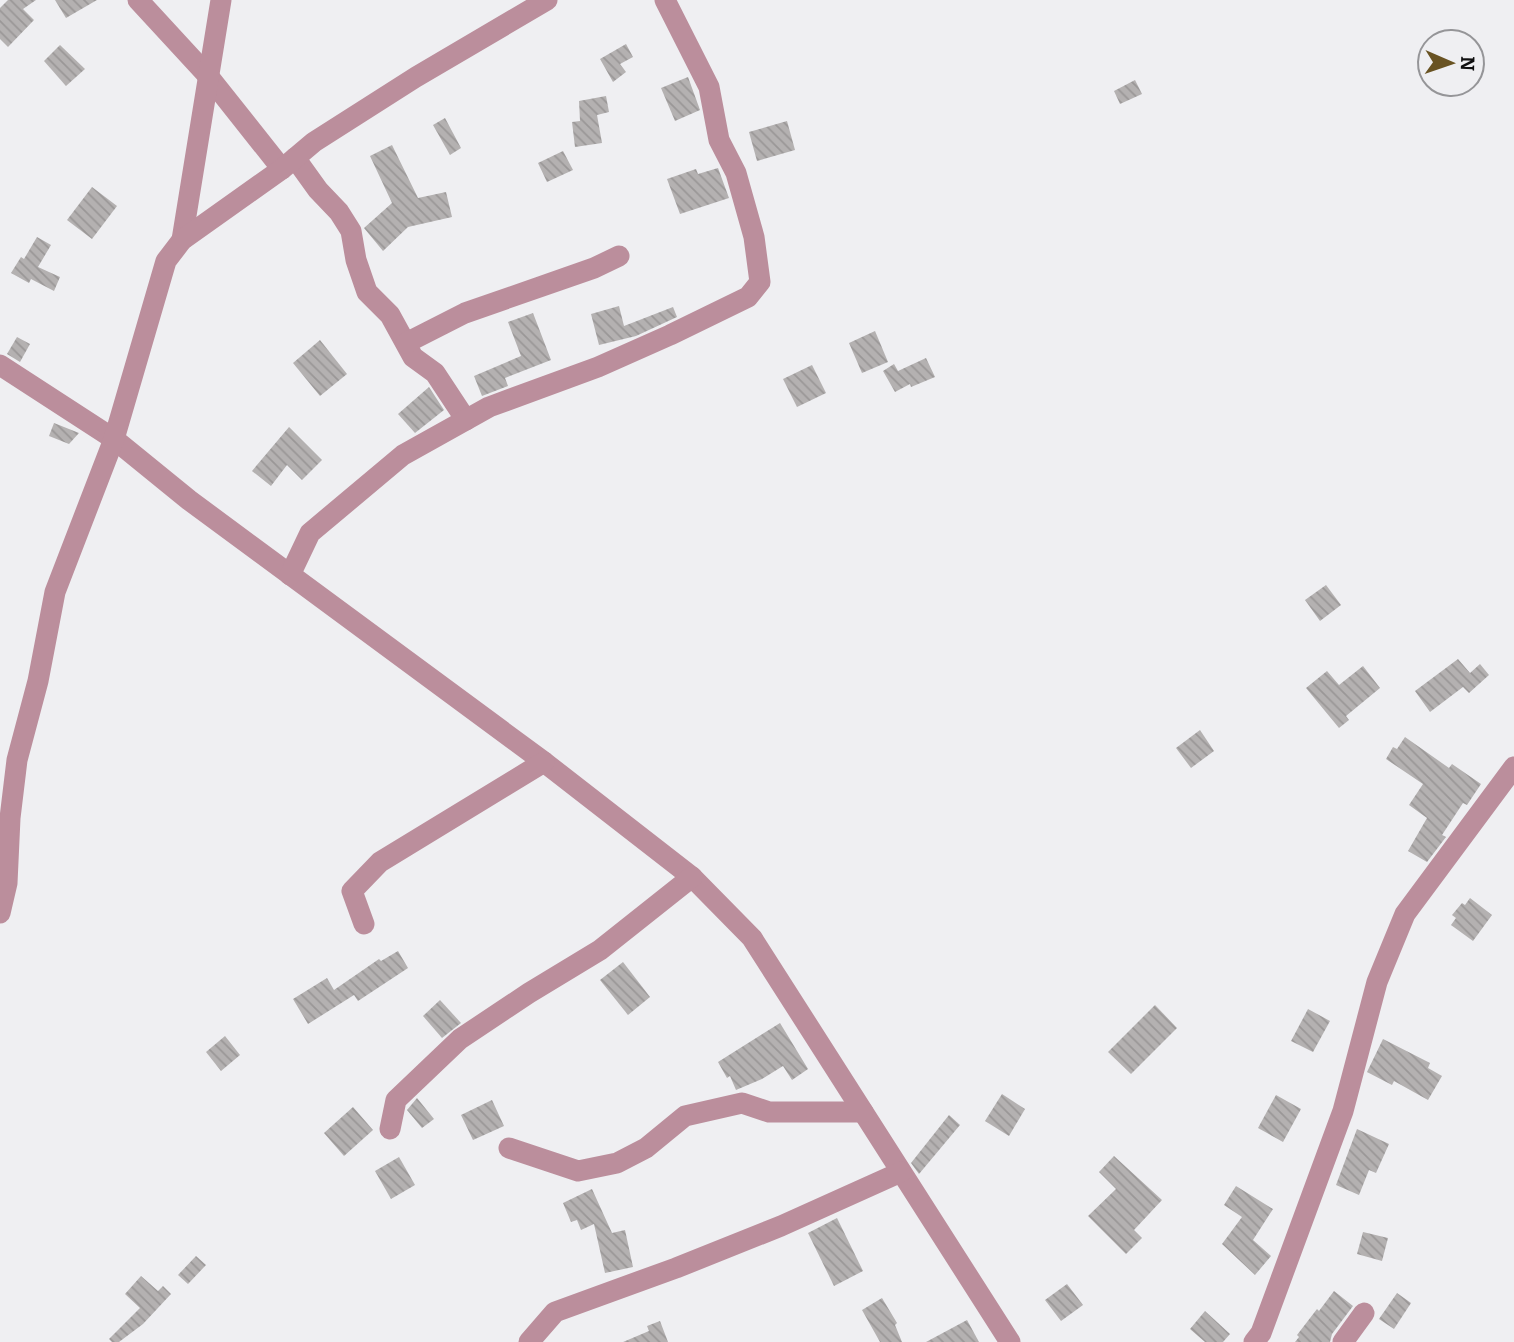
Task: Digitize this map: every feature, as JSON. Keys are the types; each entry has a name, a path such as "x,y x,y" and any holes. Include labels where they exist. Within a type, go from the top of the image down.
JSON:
{"street":[{"path":"138,0 345,222 351,231 356,260 368,292 390,315 413,357 435,373 467,420"},
{"path":"182,240 221,0"},
{"path":"0,913 7,883 10,818 17,760 38,681 55,593 114,439 166,261 182,240 314,142 416,77 547,0"},
{"path":"290,575 310,533 403,455 489,407 598,367 670,335 748,297 760,282 754,237 736,173 719,140 709,87 665,0"},
{"path":"405,343 465,313 594,268 619,256"},
{"path":"0,365 114,439 189,500 544,762 692,877 752,938 1010,1342"},
{"path":"364,924 352,891 380,862 544,762"},
{"path":"1254,1342 1261,1333 1343,1111 1377,982 1405,914 1514,767"},
{"path":"390,1129 396,1100 460,1039 600,950 692,877"},
{"path":"509,1148 578,1171 617,1163 646,1148 685,1116 742,1103 769,1112 863,1112"},
{"path":"529,1342 555,1311 769,1231 901,1172"},
{"path":"1343,1342 1364,1313"}],"building":[{"path":"8,0 36,0 23,9 34,20 8,47 0,39 0,8"},
{"path":"55,0 97,0 66,18"},
{"path":"626,44 633,57 620,64 626,72 613,82 600,59"},
{"path":"60,45 85,69 66,86 44,61"},
{"path":"688,77 700,110 675,121 661,88"},
{"path":"1135,80 1142,94 1120,104 1114,91"},
{"path":"606,96 609,112 597,115 602,143 575,147 572,122 580,121 579,101"},
{"path":"445,118 461,148 450,155 433,125"},
{"path":"787,121 795,150 757,161 749,132"},
{"path":"392,145 418,198 446,192 452,217 408,227 383,251 364,228 392,203 370,156"},
{"path":"563,151 573,170 547,182 538,163"},
{"path":"718,168 729,198 680,214 667,179 696,169 698,174"},
{"path":"92,187 117,206 92,239 67,220"},
{"path":"37,237 51,245 38,267 60,277 54,291 31,279 29,283 11,273 21,257 24,259"},
{"path":"619,306 624,326 673,307 677,317 636,336 599,345 591,314"},
{"path":"533,313 551,360 505,378 508,386 482,396 474,376 521,356 508,322"},
{"path":"875,331 888,362 862,373 849,343"},
{"path":"17,337 30,344 20,362 7,354"},
{"path":"320,340 347,374 320,396 293,363"},
{"path":"926,358 935,377 911,387 910,384 895,392 883,371 894,364 898,371"},
{"path":"812,365 826,393 797,407 783,379"},
{"path":"429,387 444,410 415,433 398,414"},
{"path":"54,423 79,433 69,444 49,436"},
{"path":"289,427 322,460 302,480 287,465 271,486 252,471"},
{"path":"1326,585 1341,605 1320,621 1305,600"},
{"path":"1458,659 1470,673 1480,664 1489,675 1469,693 1463,687 1430,712 1415,691"},
{"path":"1363,666 1380,688 1346,716 1349,720 1339,728 1306,688 1327,671 1339,685"},
{"path":"1200,730 1214,751 1191,768 1176,748"},
{"path":"1405,737 1449,768 1452,764 1481,784 1467,805 1463,803 1442,835 1446,837 1427,862 1408,851 1427,818 1409,805 1423,784 1386,759 1393,747 1397,749"},
{"path":"1470,898 1492,915 1473,941 1451,925 1456,918 1452,915"},
{"path":"398,951 408,968 358,1001 354,995 308,1024 293,999 327,978 334,990 379,959 381,961"},
{"path":"623,962 650,997 628,1015 600,980"},
{"path":"440,1000 461,1023 442,1038 423,1016"},
{"path":"1155,1005 1177,1028 1131,1074 1108,1052"},
{"path":"1308,1009 1330,1021 1313,1052 1291,1041"},
{"path":"780,1023 808,1069 792,1080 783,1066 736,1090 730,1076 727,1078 718,1062"},
{"path":"225,1036 240,1055 221,1071 206,1052"},
{"path":"1383,1039 1430,1063 1428,1068 1442,1076 1428,1100 1394,1081 1392,1085 1367,1072"},
{"path":"1002,1094 1025,1109 1009,1136 985,1121"},
{"path":"1276,1095 1301,1109 1283,1142 1258,1128"},
{"path":"417,1098 434,1119 422,1128 407,1110"},
{"path":"492,1100 504,1126 473,1140 461,1115"},
{"path":"353,1107 373,1130 344,1156 324,1133"},
{"path":"949,1115 960,1125 919,1174 911,1163"},
{"path":"1357,1129 1389,1144 1376,1173 1369,1170 1359,1195 1336,1185"},
{"path":"1114,1156 1162,1200 1134,1230 1142,1238 1126,1254 1088,1216 1116,1189 1099,1172"},
{"path":"399,1157 415,1185 391,1199 375,1171"},
{"path":"1236,1186 1273,1209 1253,1240 1271,1256 1255,1275 1222,1244 1242,1217 1224,1205"},
{"path":"592,1189 612,1233 625,1230 633,1267 605,1273 594,1224 581,1230 577,1220 571,1222 563,1203"},
{"path":"837,1218 863,1271 834,1286 808,1233"},
{"path":"1363,1232 1388,1238 1382,1261 1357,1254"},
{"path":"196,1256 206,1265 188,1284 178,1275"},
{"path":"141,1276 158,1291 163,1286 171,1294 143,1324 119,1342 112,1342 109,1339 140,1308 125,1294"},
{"path":"1067,1284 1083,1305 1061,1321 1045,1300"},
{"path":"1334,1291 1353,1306 1332,1334 1330,1342 1295,1342 1299,1337 1297,1335"},
{"path":"1397,1293 1411,1303 1394,1329 1379,1319"},
{"path":"882,1298 897,1323 895,1325 902,1342 880,1342 862,1310"},
{"path":"1205,1311 1230,1334 1223,1342 1205,1342 1190,1329"},
{"path":"967,1320 979,1342 926,1342"},
{"path":"660,1321 668,1342 623,1342 649,1331 647,1326"}]}
